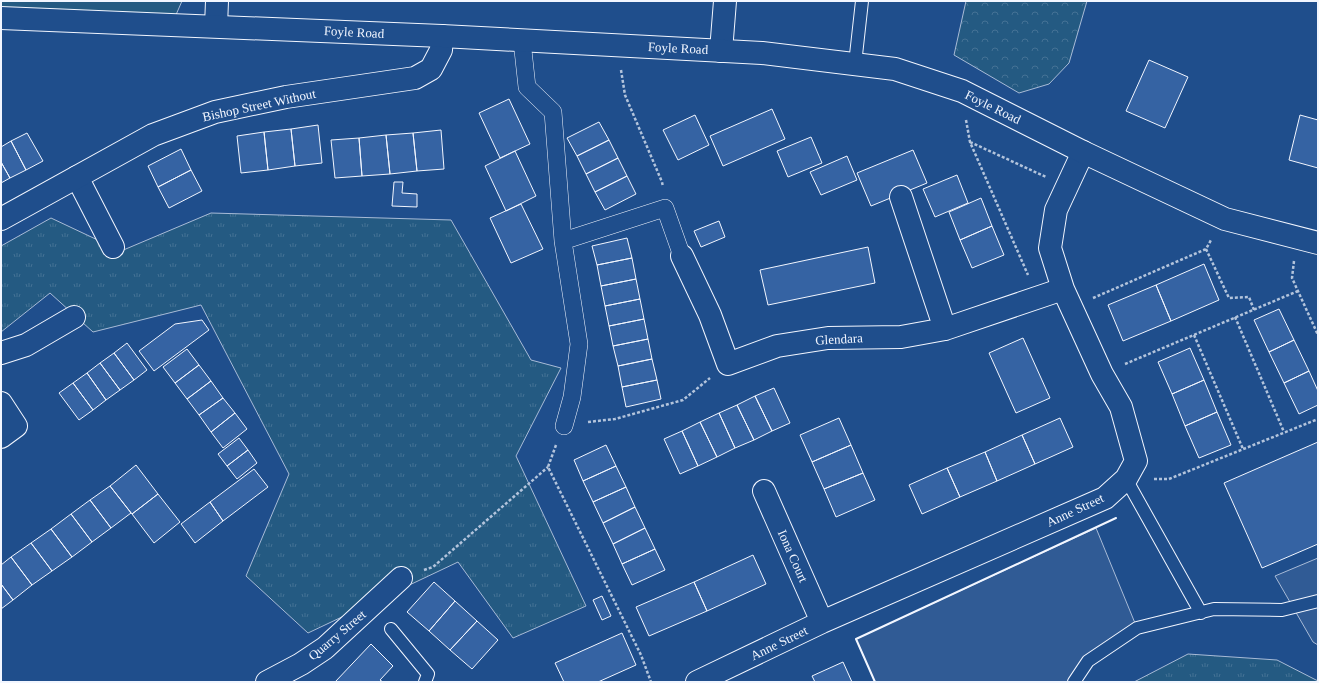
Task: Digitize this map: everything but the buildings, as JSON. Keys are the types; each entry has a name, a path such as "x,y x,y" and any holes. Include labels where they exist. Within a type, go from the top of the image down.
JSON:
{"street":[{"path":"216,26 217,1"},
{"path":"721,51 724,1"},
{"name":"Foyle Road","path":"1,18 442,36 762,53 896,69 962,91 1083,152 1224,220 1318,243"},
{"name":"Bishop Street Without","path":"1,219 154,135 215,112 286,98 415,78 431,69 441,50 442,36"},
{"path":"522,41 528,87 553,112 563,241 579,344 572,397 564,426"},
{"name":"Anne Street","path":"697,682 822,622 1105,498 1126,479 1136,461 1121,407 1102,374 1067,298 1050,248 1056,210 1083,152"},
{"path":"77,177 113,247"},
{"path":"901,197 945,329"},
{"path":"563,241 665,208 682,256 710,315 728,364"},
{"name":"Glendara","path":"728,364 777,346 828,338 901,337 945,329 1037,297 1067,298"},
{"path":"1,353 26,345 74,317"},
{"path":"1,403 16,426 1,438"},
{"name":"Iona Court","path":"764,491 822,622"},
{"name":"Quarry Street","path":"267,682 301,664 324,648 401,578"}],"lane":[{"path":"855,64 862,1"},
{"path":"1126,479 1201,613"},
{"path":"1074,682 1088,661 1137,628 1214,609 1282,610 1318,601"},
{"path":"392,629 428,674 425,682"}],"path":[{"path":"616,45 625,95 662,182 665,208"},
{"path":"962,91 970,142 1037,297"},
{"path":"970,142 1067,186"},
{"path":"1067,298 1206,249 1224,220"},
{"path":"1297,238 1292,278 1318,335"},
{"path":"1206,249 1229,298 1249,297 1254,310"},
{"path":"1102,374 1298,291"},
{"path":"1235,318 1284,432"},
{"path":"1194,335 1244,448"},
{"path":"401,578 433,567 548,467 564,426 615,419 683,400 728,364"},
{"path":"1126,479 1169,479 1318,419"},
{"path":"548,467 641,655 651,682"}],"green space":[{"path":"1,1 182,1 172,24 1,18"},
{"path":"966,1 1087,1 1069,63 1049,84 1019,93 954,55"},
{"path":"211,213 451,220 531,360 561,368 516,456 586,606 513,638 458,562 308,633 246,576 289,474 201,305 93,332 50,293 1,332 1,246 51,218 121,251"},
{"path":"1188,654 1277,660 1318,682 1134,682"}],"shaded area":[{"path":"1096,528 1137,628 1104,651 1074,682 875,682 856,639"},
{"path":"1318,558 1318,645 1313,642 1275,576"}],"wall":[{"path":"875,682 856,639 1116,518"}]}
